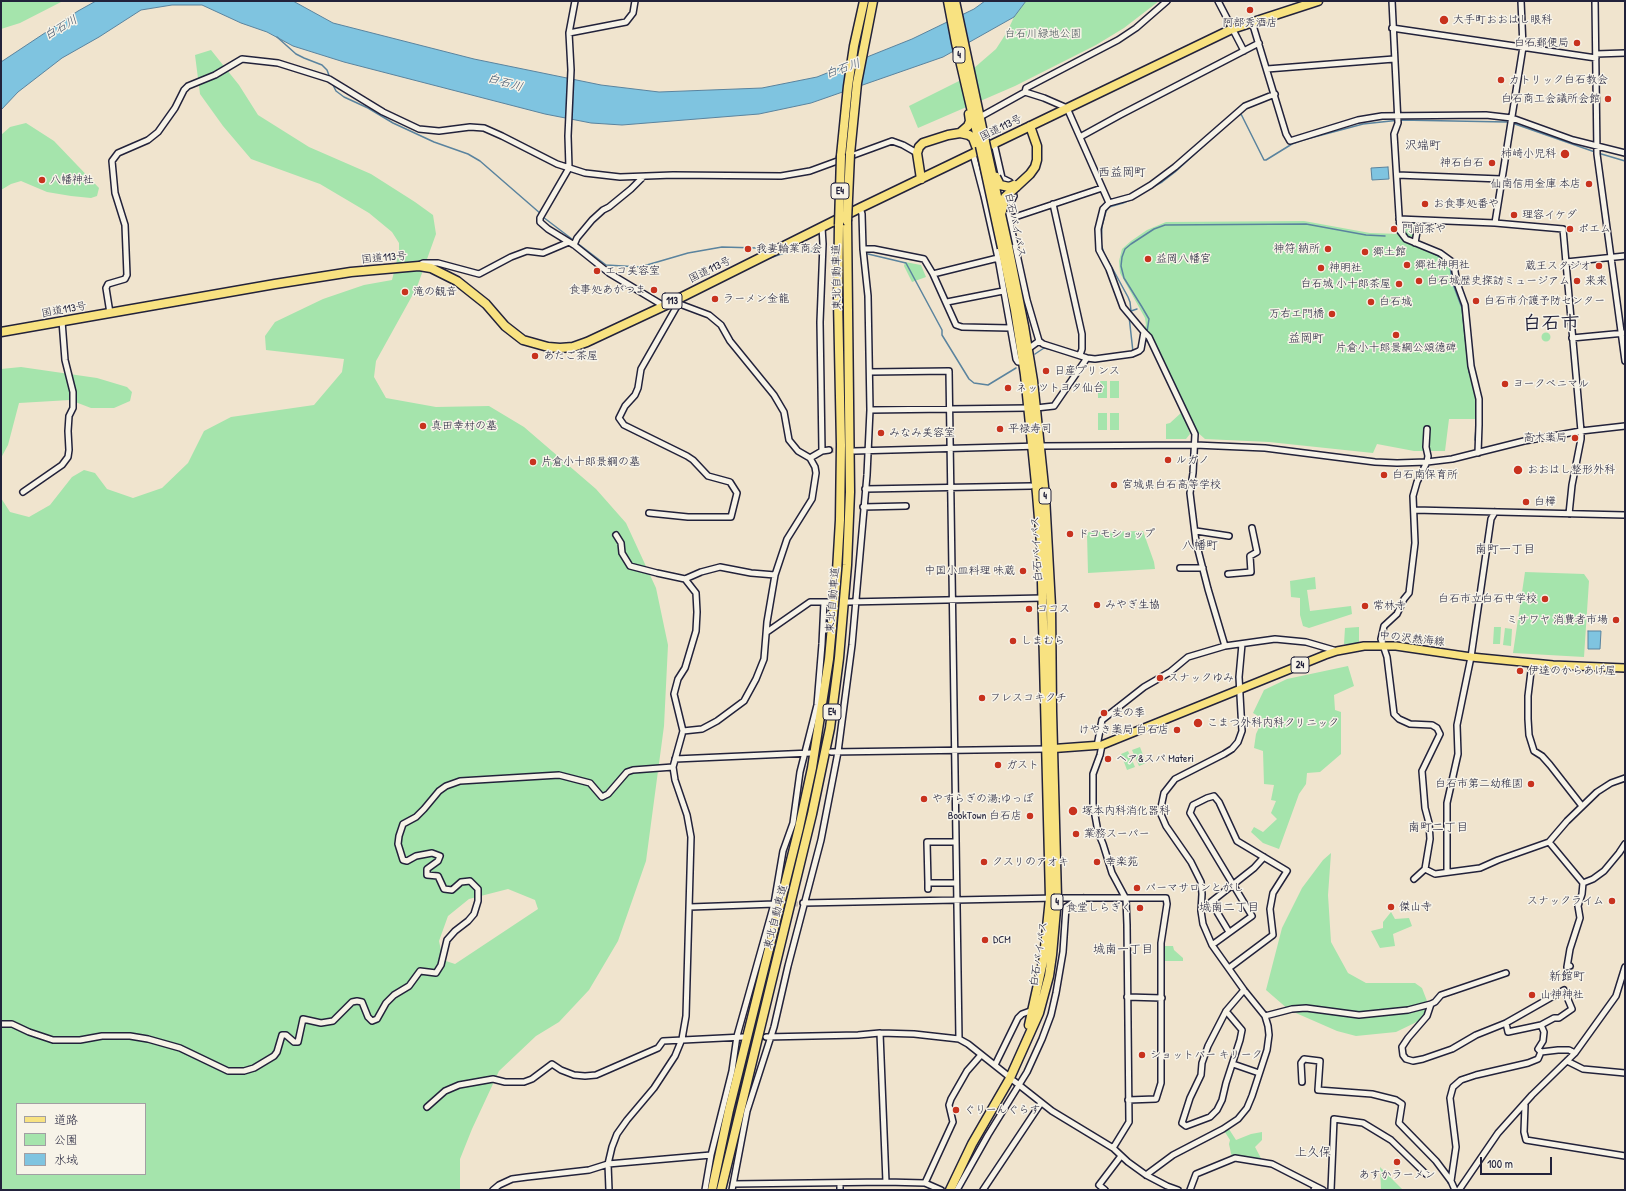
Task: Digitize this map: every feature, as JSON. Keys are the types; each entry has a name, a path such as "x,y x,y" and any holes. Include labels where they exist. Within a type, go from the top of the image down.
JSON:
{"highway":[{"name":"東北自動車道","path":"721,1190 812,814 830,728 839,658 847,565 850,500 843,223 844,122 854,46 864,1"},
{"name":"東北自動車道","path":"712,1190 729,1110 799,828 812,768 829,659 840,520 841,445 838,301 843,223 854,104 863,48 873,1"},
{"name":"白石バイパス","path":"948,1 972,108 1005,219 1005,247 1022,362 1032,408"},
{"name":"白石バイパス","path":"950,1190 972,1144 1009,1080 1039,1013 1052,955 1053,898 1050,748 1045,723 1047,598 1041,544 1037,446 1032,408 1028,349 1005,247 991,194 981,170 983,145 981,120 972,108 955,1"},
{"name":"国道113号","path":"1,332 351,272 419,266 431,268 458,281 486,304 514,334 536,345 560,348 573,347 664,306 921,179 983,145 1030,126 1232,29 1318,1"},
{"path":"960,133 968,126 972,108"},
{"path":"1005,219 1002,207 1005,197 1015,186 1030,174 1035,167 1037,160 1037,146 1030,126"},
{"path":"921,179 918,153 919,147 923,143 948,135 960,133 969,135 983,145 1000,185 1009,187 1015,186"},
{"name":"白石バイパス","path":"1022,1050 1033,1010 1044,957 1053,898"}],"main road":[{"name":"中の沢熱海線","path":"1050,748 1099,746 1337,651 1364,646 1383,645 1471,657 1625,668"}],"street":[{"path":"575,1 569,33 571,70 569,168 540,218 540,222 548,229 574,242 609,273 664,306"},
{"path":"569,33 626,22 633,13 635,1"},
{"path":"981,120 1026,92 1026,88 1118,40 1136,28 1167,1"},
{"path":"1218,1 1244,51"},
{"path":"1392,1 1392,28 1398,123 1394,134 1401,234 1406,239 1440,253 1451,261 1454,266 1457,283 1465,305 1471,366 1479,399 1478,453"},
{"path":"1495,223 1523,47 1521,1"},
{"path":"1595,1 1596,150 1623,333 1625,361"},
{"path":"1252,22 1286,134 1290,141 1358,120 1397,115 1486,115 1512,118 1596,150 1625,153"},
{"path":"1392,28 1596,56 1625,54"},
{"path":"1080,137 1259,44"},
{"path":"110,313 106,288 108,284 125,279 127,275 125,225 115,193 111,165 114,156 148,140 158,132 188,86 215,75 242,59 278,63 331,80 383,112 419,129 439,131 470,127 484,128 557,164 592,174 620,177 673,175 781,176 810,171 892,142 903,145 918,153"},
{"path":"1267,68 1394,59"},
{"path":"1026,92 1067,108 1109,202"},
{"path":"1225,646 1196,542 1196,531 1190,493 1195,445 1194,434 1146,334 1126,312 1099,250 1098,229 1100,217 1109,202 1130,197 1151,185 1175,167 1244,106 1274,94"},
{"path":"983,145 998,162 1002,178 1010,182 1014,196 1008,208 1005,219 1039,341 1043,344 1080,355 1086,360 1134,353 1141,349 1146,334"},
{"path":"983,145 978,171 998,258 1016,359 1018,362 1022,362"},
{"path":"978,171 998,162"},
{"path":"1397,175 1501,179"},
{"path":"419,266 423,263 438,263 479,274 510,257 527,251 543,253 574,242 592,220 631,189 643,177"},
{"path":"1005,219 1102,188"},
{"path":"1053,204 1082,334 1082,349 1080,355"},
{"path":"732,1190 747,1111 821,840 838,752 852,645 869,450 870,410 868,296 863,249 862,214 860,208"},
{"path":"1399,219 1495,223 1563,229 1581,431 1569,514"},
{"path":"1415,243 1419,220"},
{"path":"822,227 823,244 820,322 822,451"},
{"path":"863,249 874,249 924,259 947,302 956,325 962,327 1010,328"},
{"path":"1566,262 1625,256"},
{"path":"933,274 998,258"},
{"path":"947,302 1003,291"},
{"path":"674,300 709,315 721,325 730,341 774,395 784,412 789,440 798,451 810,458 815,467 812,498 787,539 775,575 767,622 764,659 756,679 744,701 718,721 702,729 683,731"},
{"path":"649,512 688,517 731,517 737,492 730,482 708,476 693,460 687,456 624,425 619,418 625,406 635,395 638,388 641,369 677,306 674,300"},
{"path":"22,492 62,465 68,457 69,416 73,408 73,392 65,360 62,321"},
{"path":"1572,338 1623,333"},
{"path":"1028,349 1039,341"},
{"path":"870,410 1032,408 1054,406 1086,360"},
{"path":"870,372 949,371 959,1039"},
{"path":"854,451 1037,446 1195,445 1281,450 1375,462 1397,463 1452,459 1524,441 1581,431 1625,426"},
{"path":"1414,879 1425,869 1430,839 1429,823 1425,808 1422,771 1440,734 1437,728 1432,725 1410,724 1399,719 1394,714 1388,665 1381,639 1384,626 1397,614 1404,599 1410,592 1415,543 1413,496 1417,482 1427,462 1427,428"},
{"path":"810,458 822,451 829,450"},
{"path":"865,489 1031,486"},
{"path":"863,507 906,506"},
{"path":"1414,510 1625,515"},
{"path":"1447,872 1447,803 1458,754 1457,725 1471,657 1491,519 1495,512"},
{"path":"1228,574 1251,572 1250,556 1257,552 1252,528"},
{"path":"1196,531 1229,536"},
{"path":"616,535 621,543 622,553 630,566 685,578 720,567 751,573 775,575"},
{"path":"1180,568 1203,568"},
{"path":"609,1190 608,1164 612,1146 617,1134 662,1077 676,1056 682,1040 686,1016 691,837 687,815 675,780 673,767 683,731 674,694 678,679 685,668 696,631 696,592 685,578"},
{"path":"847,602 1047,598"},
{"path":"767,632 810,602 832,602"},
{"path":"705,1190 711,1155 740,1036 775,904 783,851 793,823 804,754 817,705 824,602"},
{"path":"1113,1148 1129,1122 1126,899 1112,873 1098,832 1093,804 1093,774 1100,755 1099,746 1102,720 1144,687 1170,672 1188,657 1225,646 1275,639 1306,642 1337,651"},
{"path":"1146,1175 1172,1155 1223,1129 1238,1119 1247,1108 1267,1050 1269,1035 1265,1016 1244,990 1212,945 1203,924 1200,911 1202,894 1201,882 1191,862 1166,826 1160,812 1164,793 1175,779 1224,754 1232,749 1238,742 1242,731 1240,664 1242,644"},
{"path":"1532,662 1528,696 1528,719 1529,735 1534,751 1542,756 1550,765 1582,806"},
{"path":"831,752 1050,748"},
{"path":"675,759 811,753"},
{"path":"1,1024 12,1024 29,1032 53,1040 80,1040 102,1036 130,1036 148,1039 180,1048 228,1071 244,1072 274,1056 277,1052 282,1035 286,1035 294,1042 298,1042 304,1019 321,1023 333,1021 352,1002 357,1001 362,1002 368,1017 372,1021 376,1019 386,1003 394,995 409,986 420,971 436,973 442,965 447,940 474,914 478,901 478,889 470,881 461,882 452,890 444,889 438,876 426,875 427,870 438,861 440,856 432,853 403,860 398,844 403,824 416,817 439,791 446,786 467,780 559,775 590,784 602,797 608,794 628,772 633,770 673,767"},
{"path":"1425,869 1435,874 1480,868 1549,842 1597,792 1611,783 1625,778"},
{"path":"1212,945 1252,916 1232,885 1190,812 1193,805 1214,796 1219,802 1237,841 1286,871 1273,893 1270,909 1273,935 1229,968"},
{"path":"928,889 927,839 956,842"},
{"path":"1549,842 1583,883 1582,894 1578,906 1580,918 1570,949 1567,967 1570,966"},
{"path":"1583,883 1593,879 1604,870 1620,853 1625,844"},
{"path":"1229,932 1211,902 1254,868 1264,857"},
{"path":"928,883 956,883"},
{"path":"803,903 1053,898 1166,898 1167,904 1162,943 1161,1083 1156,1099 1128,1100"},
{"path":"957,1190 988,1135 1020,1085 1042,1039 1051,1015 1063,952 1066,907 1072,902 1082,903 1084,898"},
{"path":"690,907 775,904"},
{"path":"1459,1190 1498,1133 1525,1105 1532,1095 1575,1053 1616,996 1625,967"},
{"path":"1265,1016 1292,1009 1306,1008 1359,1015 1408,1010 1431,1004 1441,995 1506,973"},
{"path":"1226,1011 1242,1030 1233,1064 1217,1110 1210,1117 1186,1126 1182,1123 1190,1098 1201,1075 1202,1063 1208,1046 1226,1011 1244,990"},
{"path":"1431,1004 1427,1016 1402,1047 1402,1055 1406,1059 1413,1060 1441,1054 1476,1035 1506,1023 1564,990 1572,1009 1559,1018 1554,1018 1541,1025 1508,1032 1506,1023"},
{"path":"1127,996 1162,998"},
{"path":"995,1065 1018,1018 1022,1014 1033,1010"},
{"path":"1541,1025 1544,1032 1538,1049 1541,1052"},
{"path":"768,1036 858,1035 880,1033 914,1034 959,1039 1007,1075"},
{"path":"880,1033 886,1182"},
{"path":"427,1108 445,1091 458,1085 493,1079 505,1082 524,1082 532,1079 552,1064 561,1070 574,1075 596,1075 658,1048 663,1042 740,1036"},
{"path":"1541,1052 1569,1050 1575,1053"},
{"path":"1451,1181 1456,1147 1450,1098 1453,1087 1462,1080 1476,1075 1528,1063 1538,1059 1541,1052"},
{"path":"925,1183 953,1122 949,1105 951,1099 967,1071 982,1055"},
{"path":"1302,1082 1300,1063 1304,1059 1320,1061 1318,1090 1372,1094 1396,1100 1402,1104 1399,1123 1436,1161 1451,1181 1455,1190"},
{"path":"1567,1061 1583,1069 1625,1073"},
{"path":"1233,1064 1259,1073"},
{"path":"1014,1080 1041,1103 1113,1148 1146,1175 1178,1190"},
{"path":"983,1190 1041,1103"},
{"path":"1525,1105 1524,1132 1526,1140 1625,1156"},
{"path":"1331,1190 1334,1119 1363,1123 1391,1140 1426,1174"},
{"path":"493,1190 499,1185 512,1179 589,1170 608,1164 711,1155"},
{"path":"1105,1190 1099,1185 1121,1156"},
{"path":"1190,1190 1196,1174 1235,1158 1272,1164 1315,1188 1323,1190"},
{"path":"733,1184 886,1182 925,1183 941,1190"},
{"path":"840,1183 840,1190"}],"green space":[{"path":"1,1 63,1 20,23 1,29"},
{"name":"白石川緑地公園","path":"1026,1 1159,1 1124,28 1096,45 1015,86 918,128 909,106 959,81 996,49 1007,32 1014,17"},
{"path":"211,50 239,85 258,115 309,147 371,174 433,215 436,234 417,287 376,361 374,377 386,398 436,407 489,406 524,427 596,489 626,523 656,588 668,645 664,726 646,861 618,941 589,990 559,1022 536,1036 499,1071 460,1159 460,1190 1,1190 1,498 10,512 29,517 50,505 72,477 84,470 95,473 107,489 133,498 162,488 188,463 204,431 231,417 314,405 342,372 344,359 266,350 265,336 275,322 323,299 364,285 392,280 399,252 399,243 392,232 369,213 320,184 251,159 223,126 200,94 195,55","holes":["508,889 535,900 538,909 455,964 443,960 439,941 448,916 469,899"]},
{"path":"26,123 54,141 99,188 97,196 91,198 47,192 21,181 11,184 1,190 1,135 10,127"},
{"path":"1304,221 1370,233 1401,234 1451,261 1465,305 1479,406 1475,419 1449,419 1445,451 1414,451 1377,444 1373,453 1269,442 1205,439 1196,431 1189,414 1143,331 1146,325 1145,318 1120,273 1119,261 1122,249 1147,230 1166,222"},
{"path":"1403,221 1416,222 1413,238 1408,237 1403,232"},
{"path":"905,262 921,265 926,277 912,282 904,266"},
{"path":"1546,332 1551,337 1546,342 1541,337"},
{"path":"21,367 97,378 127,387 132,392 130,401 114,408 91,408 70,400 19,403 8,445 1,458 1,369"},
{"path":"1098,381 1107,381 1107,398 1098,398"},
{"path":"1110,381 1119,381 1119,398 1110,398"},
{"path":"1182,412 1190,434 1186,439 1166,439 1166,424 1170,423"},
{"path":"1098,413 1107,413 1107,430 1098,430"},
{"path":"1110,413 1119,413 1119,430 1110,430"},
{"path":"1143,531 1155,569 1088,573 1087,534 1089,532"},
{"path":"1525,572 1584,574 1589,581 1584,657 1513,653"},
{"path":"1315,577 1316,589 1307,590 1310,611 1351,606 1352,614 1309,628 1303,626 1300,615 1300,598 1291,597 1290,581"},
{"path":"1359,627 1359,644 1344,644 1345,628"},
{"path":"1494,627 1501,627 1500,644 1493,644"},
{"path":"1505,628 1512,629 1511,646 1503,645"},
{"path":"1348,666 1354,686 1334,695 1335,710 1341,712 1341,754 1320,772 1307,773 1306,784 1299,794 1279,849 1263,843 1251,832 1254,827 1263,832 1277,819 1271,813 1276,801 1271,800 1274,785 1264,784 1263,751 1254,748 1256,734 1263,719 1253,713 1264,690 1287,679"},
{"path":"1140,747 1146,763 1139,766 1132,750"},
{"path":"1128,751 1135,767 1127,770 1121,754"},
{"path":"1331,853 1328,895 1331,942 1348,973 1366,983 1415,983 1422,988 1427,1001 1427,1017 1396,1032 1356,1036 1337,1031 1289,1010 1266,990 1282,928 1302,888 1323,860"},
{"path":"1391,912 1395,919 1409,918 1412,926 1393,934 1395,946 1380,948 1371,931 1383,928 1383,922"},
{"path":"1164,946 1173,946 1174,950 1183,958 1183,961 1164,961"},
{"path":"1227,1126 1236,1140 1251,1134 1262,1132 1262,1140 1255,1147 1263,1162 1232,1158 1229,1144 1230,1140 1223,1129"},
{"path":"1380,1167 1403,1190 1381,1189"}],"water":[{"name":"白石川","path":"96,1 293,1 333,23 474,59 601,85 659,92 762,88 817,77 912,39 974,9 985,1 1026,1 1014,17 943,57 811,103 759,114 622,125 591,123 545,114 344,62 293,46 267,32 241,23 202,5 172,5 141,10 99,37 62,58 18,92 1,110 1,62 78,11"},
{"path":"1388,167 1389,179 1372,180 1371,168"},
{"path":"1588,631 1601,631 1600,649 1588,649"}],"waterway":[{"path":"277,37 296,54 322,65 327,70 330,78"},
{"path":"332,83 336,91 344,97 368,108 393,123 434,142 468,154 480,161 541,214"},
{"path":"1237,116 1241,114 1264,160 1292,144 1363,124 1400,120 1507,122"},
{"path":"1147,190 1162,182 1175,172 1230,122"},
{"path":"1515,124 1595,152"},
{"path":"1598,153 1625,161"},
{"path":"1130,200 1109,207 1106,211 1102,226 1101,244 1104,253 1128,297 1131,311 1137,309"},
{"path":"543,217 606,265 640,267 688,253 722,247 757,248 759,252"},
{"path":"1142,307 1124,278 1121,266 1122,257 1125,249 1131,244 1154,229 1165,225 1306,224 1366,235 1385,236"},
{"path":"764,260 793,250 800,252 819,251"},
{"path":"1433,253 1444,259 1450,267 1453,284 1462,308 1469,372"},
{"path":"868,254 906,263 942,330 942,335 969,379 974,383 988,385 1016,368"},
{"path":"1142,307 1149,319 1147,332"},
{"path":"1129,316 1133,352"},
{"path":"1087,361 1094,362 1134,356 1143,351 1147,336"},
{"path":"1035,354 1044,348 1058,351"},
{"path":"1475,440 1477,416"}],"tunnel":[{"path":"829,450 852,451"},
{"path":"778,904 802,904"}],"place":[{"name":"阿部秀酒店","path":"1250,10"},
{"name":"大手町おおはし眼科","path":"1444,20"},
{"name":"白石郵便局","path":"1577,43"},
{"name":"カトリック白石教会","path":"1501,80"},
{"name":"白石商工会議所会館","path":"1608,99"},
{"name":"柿崎小児科","path":"1565,154"},
{"name":"神石白石","path":"1492,163"},
{"name":"八幡神社","path":"42,180"},
{"name":"仙南信用金庫 本店","path":"1589,184"},
{"name":"お食事処番や","path":"1425,204"},
{"name":"理容イケダ","path":"1514,215"},
{"name":"門前茶や","path":"1394,229"},
{"name":"ポエム","path":"1570,229"},
{"name":"我妻輪業商会","path":"748,249"},
{"name":"神符 納所","path":"1328,249"},
{"name":"郷土館","path":"1365,252"},
{"name":"益岡八幡宮","path":"1148,259"},
{"name":"郷社神明社","path":"1407,265"},
{"name":"蔵王スタジオ","path":"1599,266"},
{"name":"神明社","path":"1321,268"},
{"name":"エコ美容室","path":"597,271"},
{"name":"白石城歴史探訪ミュージアム","path":"1419,281"},
{"name":"来来","path":"1577,281"},
{"name":"白石城 小十郎茶屋","path":"1399,284"},
{"name":"食事処あがつま","path":"654,290"},
{"name":"滝の観音","path":"405,292"},
{"name":"ラーメン金龍","path":"715,299"},
{"name":"白石市介護予防センター","path":"1476,301"},
{"name":"白石城","path":"1371,302"},
{"name":"万右エ門橋","path":"1332,314"},
{"name":"片倉小十郎景綱公頌德碑","path":"1396,335"},
{"name":"あたご茶屋","path":"535,356"},
{"name":"日産プリンス","path":"1046,371"},
{"name":"ヨークベニマル","path":"1505,384"},
{"name":"ネッツトヨタ仙台","path":"1008,388"},
{"name":"真田幸村の墓","path":"423,426"},
{"name":"平禄寿司","path":"1000,429"},
{"name":"みなみ美容室","path":"881,433"},
{"name":"高木薬局","path":"1575,438"},
{"name":"ルガノ","path":"1168,460"},
{"name":"片倉小十郎景綱の墓","path":"533,462"},
{"name":"おおはし整形外科","path":"1518,470"},
{"name":"白石南保育所","path":"1384,475"},
{"name":"宮城県白石高等学校","path":"1114,485"},
{"name":"白樺","path":"1526,502"},
{"name":"ドコモショップ","path":"1070,534"},
{"name":"中国小皿料理 味蔵","path":"1023,571"},
{"name":"白石市立白石中学校","path":"1545,599"},
{"name":"みやぎ生協","path":"1097,605"},
{"name":"常林寺","path":"1365,606"},
{"name":"ココス","path":"1029,609"},
{"name":"ミサワヤ 消費者市場","path":"1616,620"},
{"name":"しまむら","path":"1013,641"},
{"name":"伊達のからあげ屋","path":"1520,671"},
{"name":"スナックゆみ","path":"1160,678"},
{"name":"フレスコキクチ","path":"982,698"},
{"name":"麦の季","path":"1104,713"},
{"name":"こまつ外科内科クリニック","path":"1198,723"},
{"name":"けやき薬局 白石店","path":"1177,730"},
{"name":"ヘア&スパ Materi","path":"1108,759"},
{"name":"ガスト","path":"998,765"},
{"name":"白石市第二幼稚園","path":"1531,784"},
{"name":"やすらぎの湯;ゆっぽ","path":"924,799"},
{"name":"塚本内科消化器科","path":"1073,811"},
{"name":"BookTown 白石店","path":"1030,816"},
{"name":"業務スーパー","path":"1076,834"},
{"name":"クスリのアオキ","path":"984,862"},
{"name":"幸楽苑","path":"1097,862"},
{"name":"パーマサロンとがし","path":"1137,888"},
{"name":"スナックライム","path":"1612,901"},
{"name":"傑山寺","path":"1391,907"},
{"name":"食堂しらぎく","path":"1140,908"},
{"name":"DCM","path":"985,940"},
{"name":"山神神社","path":"1532,995"},
{"name":"ショットバー キリーク","path":"1142,1055"},
{"name":"ぐりーんぐらす","path":"956,1110"},
{"name":"あすかラーメン","path":"1397,1162"}],"district":[{"name":"沢端町","path":"1423,146"},
{"name":"西益岡町","path":"1122,173"},
{"name":"白石市","path":"1551,324"},
{"name":"益岡町","path":"1306,339"},
{"name":"八幡町","path":"1200,546"},
{"name":"南町一丁目","path":"1505,550"},
{"name":"南町二丁目","path":"1438,828"},
{"name":"城南二丁目","path":"1229,908"},
{"name":"城南一丁目","path":"1123,950"},
{"name":"新館町","path":"1567,977"},
{"name":"上久保","path":"1313,1153"}]}
